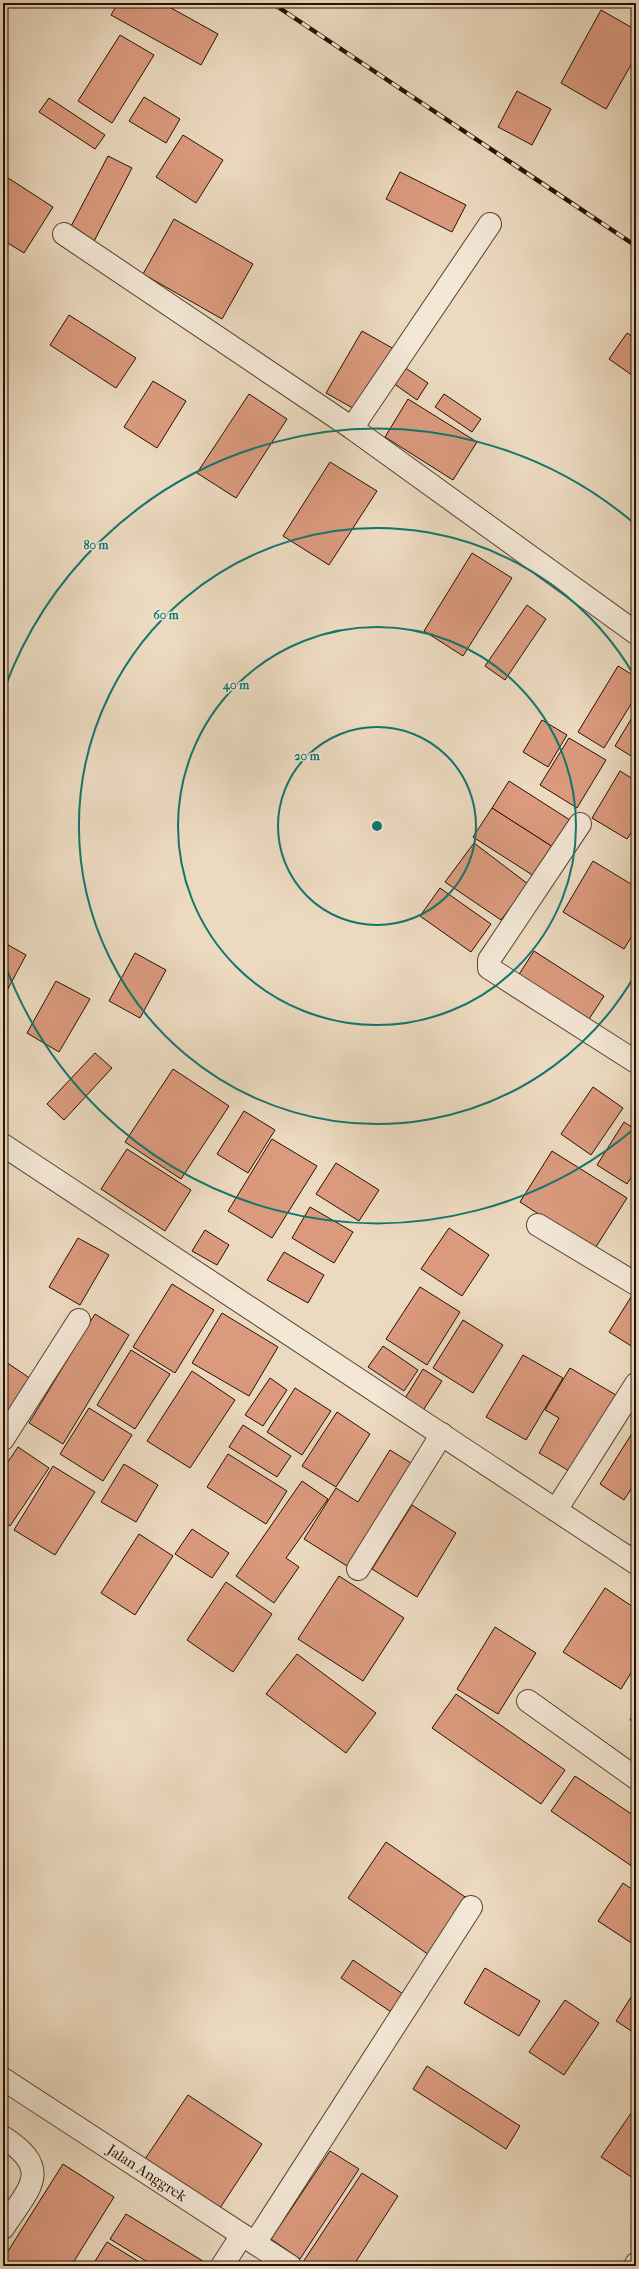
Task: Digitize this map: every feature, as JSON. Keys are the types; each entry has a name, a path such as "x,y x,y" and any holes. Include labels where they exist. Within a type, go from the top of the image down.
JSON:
{"street":[{"path":"352,428 490,224"},
{"path":"64,234 352,428 636,633"},
{"path":"580,824 489,960 489,968 636,1062"},
{"path":"3,1145 636,1563"},
{"path":"538,1225 636,1284"},
{"path":"3,1439 79,1320"},
{"path":"556,1510 636,1384"},
{"path":"358,1568 442,1434"},
{"path":"528,1701 636,1778"},
{"path":"222,2266 249,2239 471,1907"},
{"name":"Jalan Anggrek","path":"3,2079 290,2266"},
{"path":"3,2137 21,2148 32,2163 34,2181 3,2228"}],"building":[{"path":"118,3 162,3 218,34 201,65 111,15"},
{"path":"601,10 636,30 636,56 606,109 561,83"},
{"path":"120,35 154,55 112,123 78,101"},
{"path":"517,91 551,109 532,145 498,127"},
{"path":"144,97 180,119 166,143 129,121"},
{"path":"49,98 105,135 95,149 39,112"},
{"path":"183,135 223,160 196,203 156,177"},
{"path":"108,156 132,168 91,247 67,234"},
{"path":"400,172 466,205 452,232 386,199"},
{"path":"5,176 53,207 24,253 3,240 3,179"},
{"path":"174,219 253,264 222,319 143,274"},
{"path":"3,268 7,271 3,276"},
{"path":"69,315 136,358 116,388 50,345"},
{"path":"362,331 394,349 358,411 326,393"},
{"path":"627,333 636,339 636,378 609,359"},
{"path":"404,367 428,383 417,400 393,383"},
{"path":"153,381 186,401 157,448 124,427"},
{"path":"249,394 287,419 236,498 197,473"},
{"path":"444,394 481,419 472,432 435,407"},
{"path":"408,399 477,442 453,480 385,437"},
{"path":"330,462 377,491 329,565 283,536"},
{"path":"472,553 512,578 463,656 424,631"},
{"path":"527,605 546,619 505,680 485,666"},
{"path":"618,666 636,677 636,696 604,748 578,732"},
{"path":"636,711 636,759 615,746"},
{"path":"542,720 567,735 548,767 523,752"},
{"path":"569,738 606,760 577,808 540,785"},
{"path":"620,771 636,781 636,825 627,839 592,818"},
{"path":"509,781 573,822 556,849 492,808"},
{"path":"492,808 556,849 537,878 473,837"},
{"path":"636,837 636,847 631,844"},
{"path":"474,843 528,884 501,920 445,882"},
{"path":"593,861 636,887 636,929 624,949 563,912"},
{"path":"440,888 491,924 471,952 420,916"},
{"path":"3,942 26,955 3,998"},
{"path":"534,951 604,996 584,1027 514,982"},
{"path":"135,953 166,970 140,1018 109,1001"},
{"path":"56,981 90,999 59,1052 27,1033"},
{"path":"95,1053 112,1068 64,1120 47,1104"},
{"path":"173,1069 229,1106 181,1179 125,1142"},
{"path":"593,1087 623,1108 591,1155 561,1134"},
{"path":"244,1111 275,1130 248,1173 217,1154"},
{"path":"624,1122 636,1130 636,1170 627,1184 597,1165"},
{"path":"272,1139 317,1166 272,1238 228,1211"},
{"path":"127,1149 191,1190 165,1231 101,1189"},
{"path":"552,1151 627,1198 594,1250 520,1202"},
{"path":"336,1163 379,1190 359,1221 316,1194"},
{"path":"310,1207 353,1232 334,1263 292,1238"},
{"path":"449,1228 489,1255 462,1296 421,1269"},
{"path":"205,1230 229,1245 217,1265 192,1251"},
{"path":"78,1238 109,1255 80,1305 49,1287"},
{"path":"284,1252 324,1275 308,1303 267,1280"},
{"path":"172,1284 214,1310 175,1373 133,1347"},
{"path":"420,1287 460,1312 427,1365 386,1339"},
{"path":"631,1297 636,1300 636,1349 609,1332"},
{"path":"222,1313 278,1347 249,1396 192,1363"},
{"path":"95,1314 129,1335 63,1444 29,1423"},
{"path":"463,1320 503,1345 473,1393 433,1368"},
{"path":"383,1346 418,1370 404,1391 368,1367"},
{"path":"131,1350 170,1374 135,1429 97,1405"},
{"path":"523,1355 563,1378 526,1440 486,1417"},
{"path":"3,1360 34,1381 3,1430"},
{"path":"570,1368 621,1398 576,1475 539,1453 559,1418 545,1410"},
{"path":"423,1369 442,1381 422,1412 404,1400"},
{"path":"192,1371 235,1400 190,1468 147,1441"},
{"path":"270,1378 287,1390 263,1426 245,1415"},
{"path":"295,1388 331,1411 302,1455 267,1432"},
{"path":"89,1408 132,1435 103,1481 60,1454"},
{"path":"337,1412 370,1434 336,1487 302,1466"},
{"path":"243,1425 291,1456 277,1477 229,1447"},
{"path":"636,1427 636,1481 624,1500 600,1484"},
{"path":"18,1447 49,1468 10,1526 3,1521 3,1469"},
{"path":"390,1450 419,1468 355,1571 304,1539 336,1488 358,1502"},
{"path":"228,1454 287,1491 266,1524 207,1487"},
{"path":"124,1464 158,1485 136,1522 101,1502"},
{"path":"53,1466 95,1492 55,1555 14,1530"},
{"path":"302,1481 328,1499 286,1558 299,1567 274,1603 236,1576"},
{"path":"412,1505 456,1533 417,1597 372,1569"},
{"path":"192,1529 229,1553 212,1578 175,1554"},
{"path":"139,1534 173,1556 135,1615 101,1593"},
{"path":"339,1576 404,1618 363,1681 298,1639"},
{"path":"226,1582 272,1614 233,1672 187,1640"},
{"path":"605,1588 636,1609 636,1665 621,1689 563,1652"},
{"path":"495,1627 536,1653 498,1714 457,1689"},
{"path":"297,1654 376,1713 346,1753 266,1694"},
{"path":"456,1694 565,1770 541,1804 432,1728"},
{"path":"636,1710 636,1724 630,1720"},
{"path":"575,1776 636,1817 636,1869 551,1811"},
{"path":"386,1842 468,1899 429,1955 348,1898"},
{"path":"623,1883 636,1892 636,1946 598,1921"},
{"path":"353,1960 409,1998 397,2016 341,1978"},
{"path":"485,1968 540,2001 519,2036 464,2003"},
{"path":"633,1994 636,1996 636,2034 616,2021"},
{"path":"565,2000 599,2023 564,2075 529,2052"},
{"path":"427,2066 520,2126 506,2149 413,2089"},
{"path":"188,2095 262,2144 220,2208 145,2159"},
{"path":"636,2106 636,2180 601,2157"},
{"path":"330,2151 359,2169 300,2259 271,2239"},
{"path":"63,2164 114,2197 71,2266 3,2266 3,2259"},
{"path":"362,2173 398,2196 353,2266 309,2266 303,2262"},
{"path":"126,2214 211,2266 154,2266 110,2239"},
{"path":"107,2242 146,2266 92,2266"}],"railway":[{"path":"272,3 636,246"}]}
